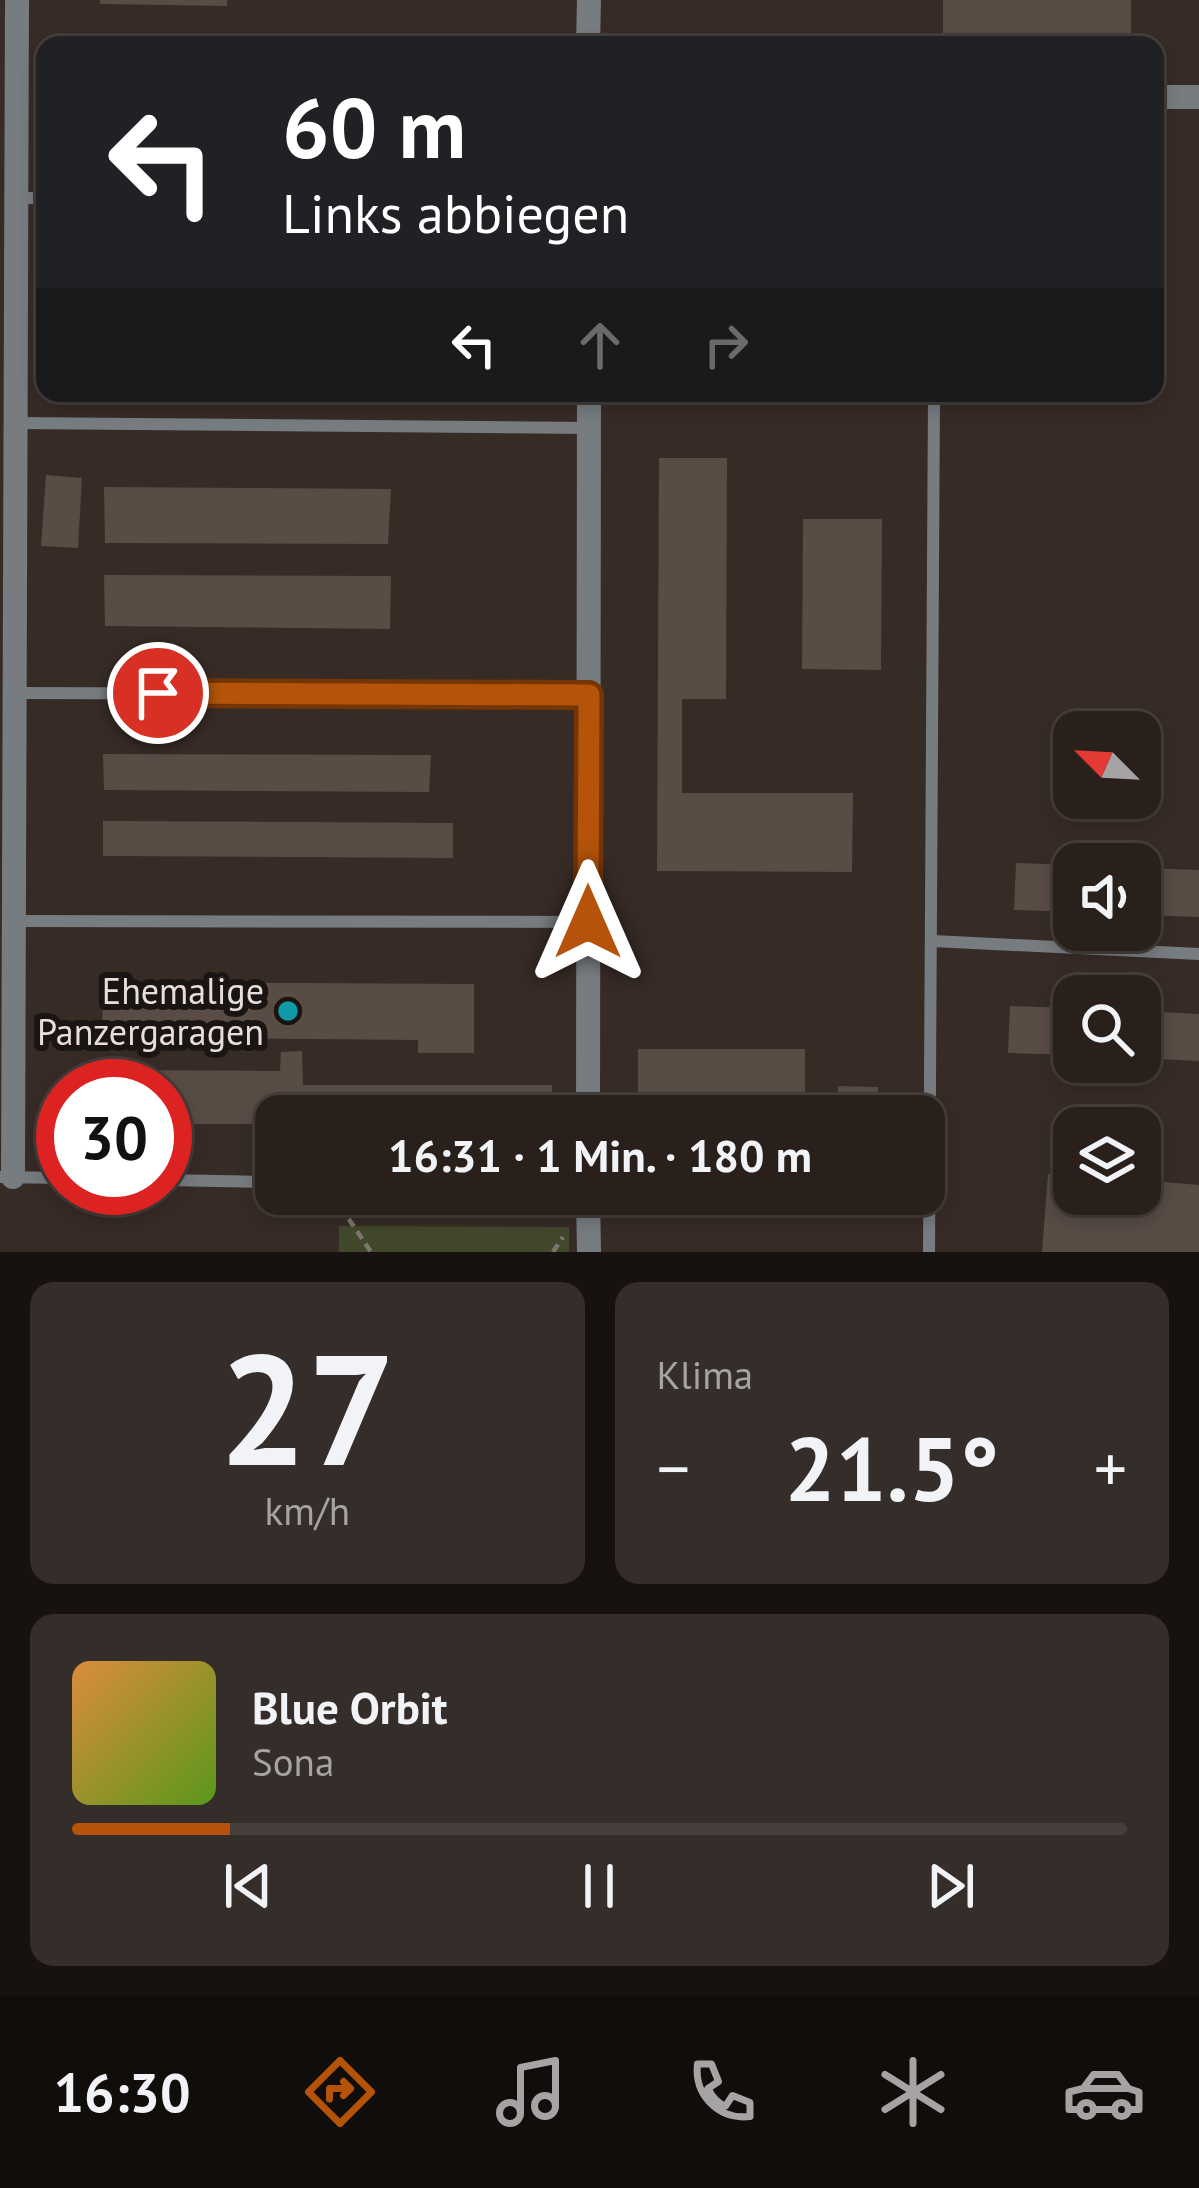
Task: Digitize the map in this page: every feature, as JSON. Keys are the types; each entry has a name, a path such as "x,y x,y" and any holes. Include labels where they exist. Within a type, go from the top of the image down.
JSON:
{"street":[{"path":"7,1177 15,693 8,665 17,198 9,130 17,0"},
{"path":"588,36 590,0"},
{"path":"1164,97 1199,97"},
{"path":"588,1095 590,402"},
{"path":"588,1215 589,1252"}],"lane":[{"path":"17,198 36,198"},
{"path":"930,1095 934,402"},
{"path":"11,416 590,428"},
{"path":"15,693 589,695"},
{"path":"10,908 588,922"},
{"path":"933,941 1199,954"},
{"path":"192,1180 255,1182"},
{"path":"929,1215 929,1252"}],"path":[{"path":"346,1215 370,1252"}],"green space":[{"path":"339,1226 569,1227 569,1252 339,1252"}],"building":[{"path":"100,0 227,0 227,6 100,4"},
{"path":"943,0 1131,0 1131,36 943,36"},
{"path":"832,402 832,405 772,403"},
{"path":"659,458 727,458 726,699 682,699 682,793 853,793 852,872 657,871"},
{"path":"46,475 82,478 78,548 41,546"},
{"path":"104,487 391,489 388,544 105,543"},
{"path":"803,519 882,519 881,670 802,669"},
{"path":"104,575 391,576 390,629 105,626"},
{"path":"103,754 431,755 429,792 104,790"},
{"path":"103,821 453,823 453,858 103,856"},
{"path":"1016,863 1053,864 1053,911 1014,910"},
{"path":"1161,869 1199,870 1199,917 1161,916"},
{"name":"Ehemalige Panzergaragen","path":"103,982 474,984 474,1053 418,1053 418,1040 102,1037"},
{"path":"1010,1006 1053,1007 1053,1054 1008,1053"},
{"path":"1161,1012 1199,1014 1199,1061 1161,1059"},
{"path":"638,1049 805,1049 805,1095 638,1095"},
{"path":"302,1051 303,1085 552,1085 552,1095 255,1095 255,1124 192,1124 192,1071 280,1071 281,1052"},
{"path":"838,1086 878,1087 878,1095 838,1095"},
{"path":"1048,1174 1053,1174 1053,1215 1161,1215 1161,1182 1199,1185 1199,1252 1042,1252"}],"place":[{"name":"Ehemalige Panzergaragen","path":"288,1011"}],"route":[{"path":"158,693 589,695 588,922"}]}
